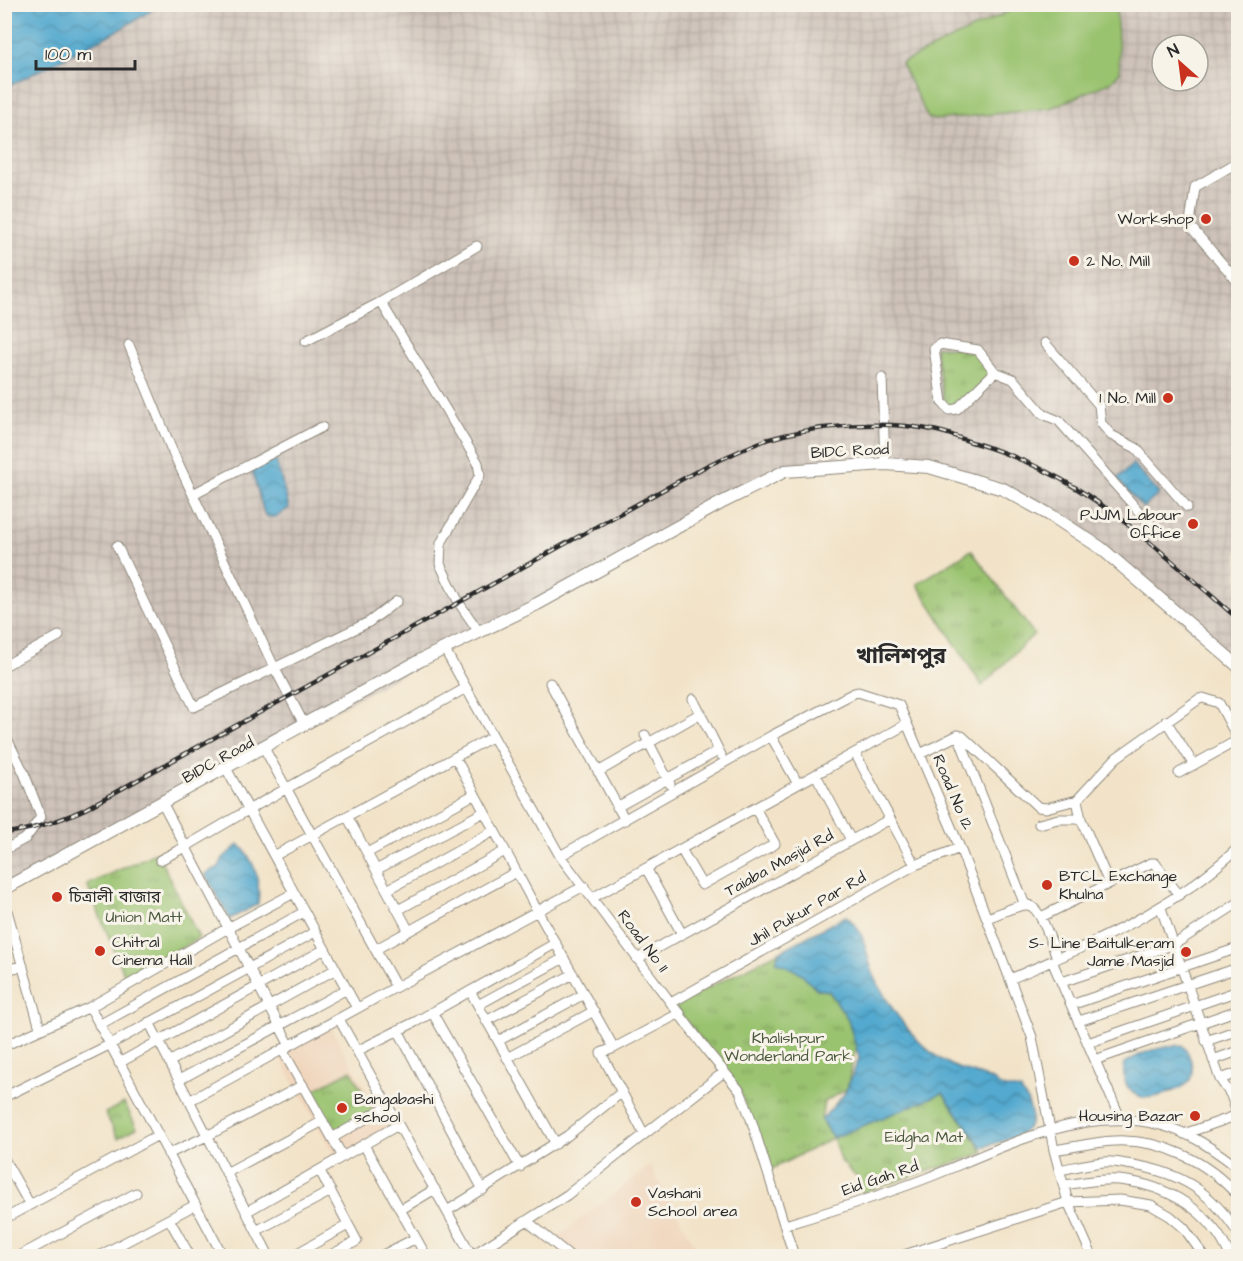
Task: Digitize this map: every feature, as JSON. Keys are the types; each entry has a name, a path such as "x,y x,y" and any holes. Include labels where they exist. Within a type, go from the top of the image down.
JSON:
{"main road":[{"name":"BIDC Road","path":"4,889 228,771 425,665 479,632 537,604 781,472 885,464 929,467 1003,489 1052,516 1101,548 1239,666"},
{"name":"BIDC Road","path":"265,750 422,660 445,651"},
{"name":"BIDC Road","path":"4,898 164,805"}],"street":[{"path":"1239,162 1195,187 1190,226 1239,282"},
{"path":"306,341 381,302 477,246"},
{"path":"381,302 478,463 480,475 441,543 440,564 459,603 479,632"},
{"path":"1045,343 1099,405 1101,423 1111,435 1136,448 1187,507"},
{"path":"995,372 957,409 949,410 942,402 934,349 940,344 975,349 995,372 1013,379 1043,414 1059,421 1157,532"},
{"path":"129,345 171,448 304,726"},
{"path":"882,378 885,464"},
{"path":"193,494 322,427"},
{"path":"117,546 194,707 369,622 397,601"},
{"path":"4,666 59,636"},
{"name":"Road No 11","path":"445,651 560,856 740,1091 752,1119 795,1257"},
{"path":"550,683 625,820"},
{"path":"160,860 466,688"},
{"name":"Road No 12","path":"560,856 771,736 854,693 858,692 898,705 960,848 1032,1037 1059,1170 1068,1202 1092,1257"},
{"path":"693,699 724,763"},
{"path":"920,754 958,735 962,736 1038,807 1046,808 1077,800 1116,758 1199,699 1219,703 1239,740 1179,772"},
{"path":"598,772 647,739 701,713"},
{"path":"1166,721 1194,765"},
{"path":"592,898 907,724"},
{"path":"4,733 24,773 41,817 26,838 4,850"},
{"path":"958,735 1025,905"},
{"path":"771,736 798,784"},
{"path":"274,856 492,737"},
{"path":"647,739 674,792"},
{"path":"265,750 396,987"},
{"path":"617,807 718,751"},
{"path":"855,753 915,865"},
{"path":"455,757 555,943 615,1048"},
{"path":"228,771 357,1008"},
{"path":"816,774 851,840"},
{"path":"367,853 475,794"},
{"path":"1077,800 1081,819 1109,883"},
{"path":"164,805 279,1025 303,1085 344,1157"},
{"path":"681,849 702,885 775,844 755,808"},
{"path":"376,870 484,812"},
{"path":"347,816 409,931"},
{"name":"Taiaba Masjid Rd","path":"638,959 890,819"},
{"path":"1039,824 1058,819 1081,819"},
{"path":"387,890 494,831"},
{"name":"Jhil Pukur Par Rd","path":"671,1003 915,865 960,848"},
{"path":"1010,979 1137,922 1215,870 1239,848"},
{"path":"398,910 505,851"},
{"path":"1041,918 1151,863 1155,863 1179,895"},
{"path":"646,868 682,934"},
{"path":"378,948 516,872"},
{"path":"189,1101 286,1046 584,886"},
{"path":"4,1046 90,1007 294,893"},
{"path":"4,898 40,1028"},
{"path":"1062,982 1175,944 1239,903"},
{"path":"987,918 1025,905 1032,906 1041,918 1071,1005 1121,1120"},
{"path":"1161,908 1220,1079 1235,1094 1238,1115 1184,1134"},
{"path":"99,1024 304,912"},
{"path":"4,1097 109,1045 315,932"},
{"path":"357,1051 555,943"},
{"path":"1071,1005 1239,948"},
{"path":"119,1063 325,950"},
{"path":"478,1005 564,958"},
{"path":"4,970 23,966"},
{"path":"1079,1022 1239,968"},
{"path":"169,1062 336,969"},
{"path":"486,1021 573,974"},
{"path":"179,1080 347,989"},
{"path":"470,991 556,1144"},
{"path":"1088,1043 1239,991"},
{"path":"498,1041 584,994"},
{"path":"90,1007 223,1257"},
{"path":"1095,1060 1239,1010"},
{"path":"507,1058 594,1011"},
{"path":"432,1012 520,1167"},
{"path":"644,1134 601,1053 615,1048 680,1013"},
{"path":"339,1019 471,1256 567,1195 724,1072"},
{"path":"149,1022 269,1257"},
{"path":"398,1030 483,1190"},
{"path":"1206,1041 1239,1030"},
{"path":"1213,1060 1239,1051"},
{"path":"1220,1079 1239,1073"},
{"path":"168,1154 303,1085"},
{"path":"447,1211 556,1144 622,1092"},
{"path":"332,1138 388,1106"},
{"name":"Eid Gah Rd","path":"785,1225 882,1196 1050,1129 1110,1119 1147,1122 1184,1134 1200,1141 1239,1168"},
{"path":"226,1173 323,1121"},
{"path":"246,1212 398,1125"},
{"path":"4,1219 158,1135"},
{"path":"1054,1150 1112,1141 1156,1146 1197,1162 1221,1179 1239,1196"},
{"path":"364,1145 426,1257"},
{"path":"4,1159 30,1205"},
{"path":"1059,1170 1108,1161 1156,1169 1182,1179 1205,1193 1225,1213 1239,1233"},
{"path":"320,1171 357,1241 329,1257"},
{"path":"1064,1185 1117,1180 1166,1191 1190,1204 1210,1222 1230,1257"},
{"path":"400,1210 435,1189"},
{"path":"256,1231 331,1191"},
{"path":"19,1257 136,1193"},
{"path":"901,1257 1068,1202 1120,1200 1151,1205 1170,1216 1184,1228 1204,1257"},
{"path":"99,1257 195,1205"},
{"path":"170,1219 188,1256"},
{"path":"527,1221 570,1257"},
{"path":"292,1257 348,1225"},
{"path":"381,1257 416,1238"}],"shaded area":[{"path":"162,5 1238,5 1238,669 1054,512 1000,483 936,463 883,461 779,470 5,889 5,88 115,32"},
{"name":"Bangabashi school","path":"329,1024 388,1129 336,1159 278,1055"},
{"name":"Vashani School area","path":"650,1166 701,1256 579,1256 555,1239"}],"green space":[{"path":"1024,4 1116,5 1120,72 1111,82 1051,108 935,120 928,118 901,63"},
{"path":"935,347 975,349 995,372 957,409 945,408"},
{"path":"971,550 1034,634 982,686 917,584"},
{"name":"Union Matt","path":"157,852 199,938 127,981 87,885"},
{"name":"Khalishpur Wonderland Park","path":"779,952 777,961 801,973 817,989 829,991 848,1019 856,1045 847,1089 824,1102 821,1120 833,1138 768,1171 740,1091 674,1005"},
{"path":"351,1070 374,1112 333,1134 310,1092"},
{"name":"Eidgha Mat","path":"943,1093 984,1153 861,1193 861,1182 840,1160 833,1138"},
{"path":"124,1103 137,1128 118,1138 105,1113"}],"water":[{"path":"5,4 161,5 115,32 5,88"},
{"path":"276,460 289,508 276,517 268,517 264,513 252,471 268,461"},
{"path":"1133,464 1159,494 1143,508 1117,479"},
{"path":"239,844 245,850 256,872 259,888 258,904 230,919 205,874 219,867 223,858"},
{"path":"846,916 858,928 879,986 916,1039 940,1059 953,1066 995,1081 1004,1087 1021,1090 1032,1116 1025,1131 982,1148 943,1093 833,1138 821,1120 845,1093 859,1058 848,1019 829,991 817,989 801,973 776,961 779,952"},
{"path":"1182,1045 1186,1049 1192,1066 1191,1077 1184,1086 1149,1098 1137,1095 1128,1088 1124,1078 1125,1063 1152,1050"}],"railway":[{"path":"4,833 26,830 85,809 708,465 766,440 805,431 871,425 914,427 946,433 1024,461 1050,473 1098,502 1160,550 1238,619"}],"place":[{"name":"Workshop","path":"1206,219"},
{"name":"2 No. Mill","path":"1074,261"},
{"name":"1 No. Mill","path":"1168,398"},
{"name":"PJJM Labour Office","path":"1193,524"},
{"name":"BTCL Exchange Khulna","path":"1047,885"},
{"name":"চিত্রালী বাজার","path":"57,897"},
{"name":"Chitral Cinema Hall","path":"100,951"},
{"name":"S- Line Baitulkeram Jame Masjid","path":"1186,952"},
{"name":"Bangabashi school","path":"342,1108"},
{"name":"Housing Bazar","path":"1195,1116"},
{"name":"Vashani School area","path":"636,1202"}],"district":[{"name":"খালিশপুর","path":"901,656"}]}
